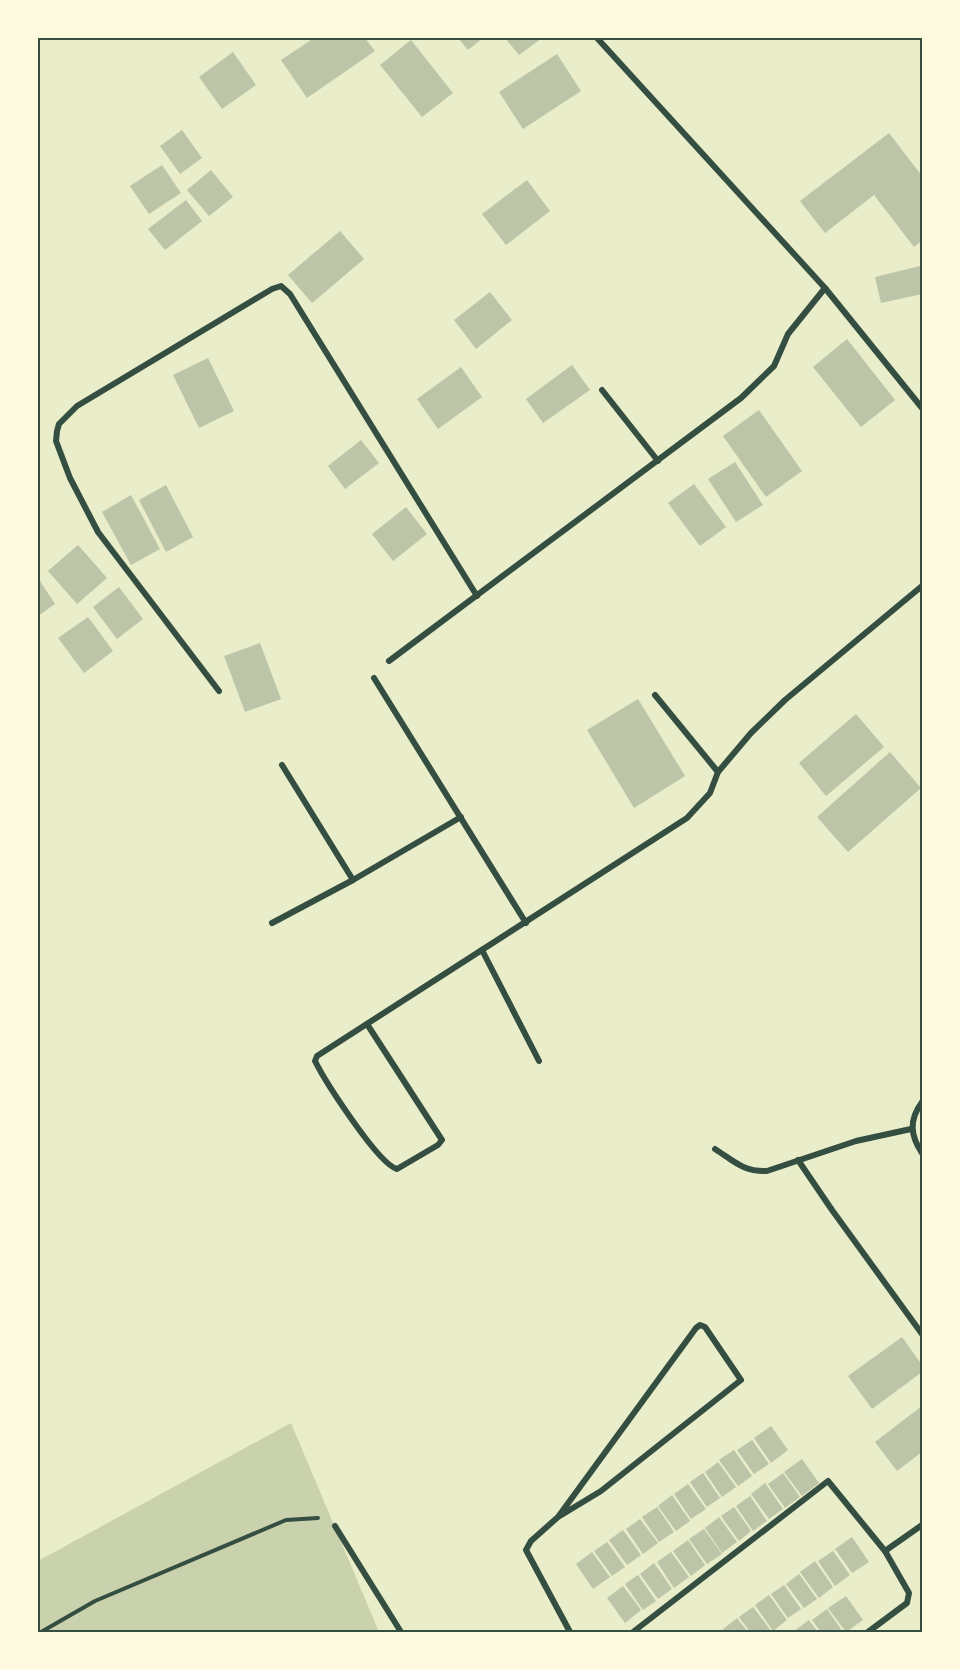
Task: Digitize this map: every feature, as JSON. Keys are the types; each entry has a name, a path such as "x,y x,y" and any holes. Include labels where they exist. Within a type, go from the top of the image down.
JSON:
{"street":[{"path":"597,38 825,288 922,408"},
{"path":"219,691 98,532 70,478 56,441 57,431 59,424 77,406 272,289 281,286 290,294 477,596"},
{"path":"389,661 741,399 774,366 788,334 825,288"},
{"path":"602,390 658,461"},
{"path":"367,1024 442,1140 438,1145 397,1169 383,1160 349,1114 315,1061 317,1056 687,818 710,793 718,772 751,733 785,700 922,586"},
{"path":"374,678 526,923"},
{"path":"655,695 718,772"},
{"path":"282,765 353,880"},
{"path":"272,923 353,880 461,817"},
{"path":"482,951 539,1061"},
{"path":"922,1102 916,1110 911,1129 915,1143 922,1153"},
{"path":"715,1149 741,1167 753,1172 767,1171 856,1141 911,1129"},
{"path":"798,1160 922,1334"},
{"path":"558,1517 696,1328 700,1325 705,1327 741,1380 601,1491 558,1517 531,1541 526,1550 570,1632"},
{"path":"633,1632 828,1481 885,1551 909,1593 907,1603 868,1632"},
{"path":"885,1551 922,1525"},
{"path":"335,1526 401,1632"}],"path":[{"path":"41,1632 95,1601 286,1520 317,1518 335,1526"}],"green space":[{"path":"291,1423 379,1632 38,1632 38,1561"}],"building":[{"path":"314,38 365,38 375,51 307,98 281,60"},
{"path":"458,38 483,38 468,50"},
{"path":"505,38 542,38 519,55"},
{"path":"411,40 453,93 422,117 380,65"},
{"path":"233,52 256,85 222,109 199,77"},
{"path":"557,54 581,91 523,129 499,92"},
{"path":"182,130 202,158 180,174 160,146"},
{"path":"889,133 922,176 922,241 914,247 874,195 825,233 800,201"},
{"path":"162,165 181,193 149,214 130,186"},
{"path":"211,170 233,197 209,216 187,190"},
{"path":"527,180 550,211 506,245 482,214"},
{"path":"186,200 202,221 165,250 148,229"},
{"path":"340,231 364,259 312,303 288,275"},
{"path":"920,266 922,294 881,303 875,277"},
{"path":"490,292 512,320 476,349 454,320"},
{"path":"847,339 895,400 861,427 813,367"},
{"path":"208,358 234,411 199,428 173,375"},
{"path":"572,365 590,390 543,423 526,399"},
{"path":"461,367 482,397 438,429 417,399"},
{"path":"759,410 802,471 766,497 723,436"},
{"path":"361,440 379,463 345,489 328,466"},
{"path":"735,462 763,505 736,522 708,479"},
{"path":"694,484 726,527 700,546 668,503"},
{"path":"166,485 193,537 166,552 139,500"},
{"path":"131,495 160,549 131,565 102,512"},
{"path":"406,507 427,534 393,561 372,534"},
{"path":"78,545 107,578 77,604 48,571"},
{"path":"38,578 55,604 38,616"},
{"path":"119,587 143,619 117,639 93,607"},
{"path":"88,617 113,651 84,673 58,638"},
{"path":"260,643 281,699 245,712 224,656"},
{"path":"638,699 685,776 634,808 587,730"},
{"path":"856,714 884,747 826,796 799,763"},
{"path":"890,752 921,788 848,852 817,817"},
{"path":"902,1337 922,1365 922,1372 872,1409 848,1376"},
{"path":"922,1406 922,1452 897,1471 875,1442"},
{"path":"771,1426 788,1450 771,1463 754,1438"},
{"path":"752,1440 769,1464 754,1474 737,1450"},
{"path":"734,1450 752,1476 738,1486 719,1460"},
{"path":"802,1459 819,1483 802,1496 784,1472"},
{"path":"718,1462 736,1487 722,1497 705,1472"},
{"path":"703,1473 720,1498 707,1507 690,1482"},
{"path":"783,1473 800,1497 785,1508 768,1484"},
{"path":"765,1483 783,1509 769,1519 751,1494"},
{"path":"688,1484 706,1509 691,1519 674,1494"},
{"path":"672,1495 690,1521 676,1531 658,1506"},
{"path":"750,1496 767,1521 753,1531 736,1506"},
{"path":"657,1507 674,1532 659,1542 642,1517"},
{"path":"734,1507 751,1531 739,1541 721,1516"},
{"path":"719,1517 737,1542 722,1553 705,1528"},
{"path":"640,1519 658,1543 643,1554 626,1529"},
{"path":"704,1529 722,1554 707,1564 689,1539"},
{"path":"623,1530 641,1555 627,1565 609,1540"},
{"path":"852,1537 869,1562 852,1573 835,1549"},
{"path":"688,1540 705,1565 691,1576 673,1551"},
{"path":"607,1542 625,1567 612,1576 594,1551"},
{"path":"833,1551 850,1575 835,1586 818,1561"},
{"path":"592,1552 610,1577 593,1589 576,1564"},
{"path":"671,1552 689,1577 674,1588 657,1562"},
{"path":"815,1561 833,1587 819,1598 800,1572"},
{"path":"654,1563 672,1589 658,1599 640,1574"},
{"path":"799,1574 817,1599 804,1608 786,1584"},
{"path":"638,1575 656,1601 643,1610 625,1584"},
{"path":"784,1585 801,1609 788,1618 771,1594"},
{"path":"623,1586 641,1610 625,1623 607,1598"},
{"path":"769,1595 787,1620 773,1631 755,1605"},
{"path":"846,1596 863,1620 846,1632 828,1608"},
{"path":"753,1607 772,1632 750,1632 739,1617"},
{"path":"827,1609 843,1632 821,1632 812,1620"},
{"path":"737,1618 748,1632 725,1632 723,1629"},
{"path":"809,1620 818,1632 794,1631"}]}
